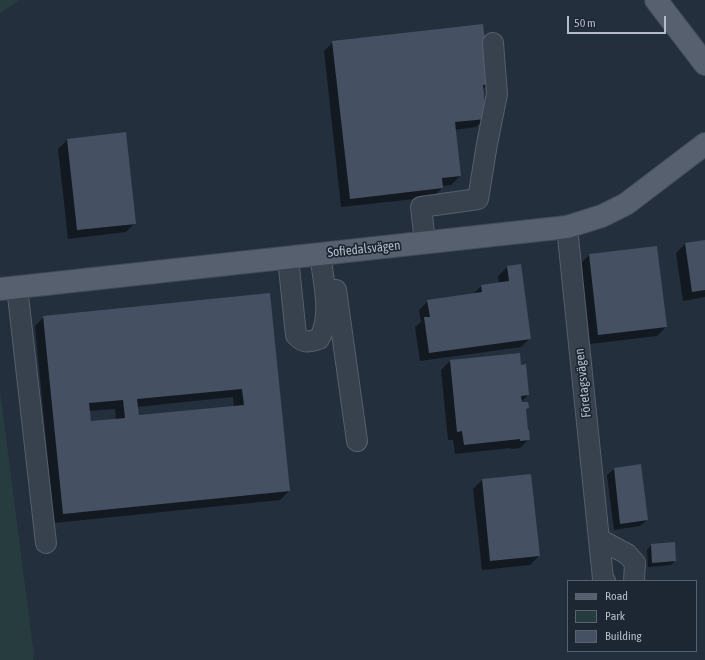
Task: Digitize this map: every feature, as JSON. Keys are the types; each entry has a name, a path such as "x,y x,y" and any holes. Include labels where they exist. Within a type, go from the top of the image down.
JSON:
{"main road":[{"path":"647,0 690,45"},
{"path":"656,0 705,64"},
{"name":"Sofiedalsvägen","path":"8,288 567,227 602,216 626,204 705,144"}],"street":[{"path":"425,242 421,207 478,199 497,94 493,43"},
{"name":"Företagsvägen","path":"567,227 604,580"},
{"path":"288,258 296,335 301,341 308,342 319,339 323,333 326,322 325,253"},
{"path":"325,253 357,441"},
{"path":"8,288 46,543"},
{"path":"599,539 627,554 635,563 634,580"}],"green space":[{"path":"0,0 20,0 0,13"},
{"path":"0,391 34,655 33,660 0,660"}],"building":[{"path":"483,24 490,84 483,85 486,119 455,122 461,176 442,178 443,188 350,199 332,41"},
{"path":"126,132 136,224 77,230 67,139"},
{"path":"705,240 705,290 692,292 685,243"},
{"path":"657,246 667,327 598,335 589,254"},
{"path":"521,264 531,339 429,353 424,317 430,317 427,300 482,292 481,285 509,281 507,266"},
{"path":"270,293 290,491 63,514 43,316","holes":["242,389 244,405 139,415 137,399","123,400 125,418 91,421 89,403"]},
{"path":"520,353 521,365 526,364 529,395 521,396 522,402 528,402 529,408 526,409 530,440 520,441 520,439 464,445 462,431 457,432 450,360"},
{"path":"641,464 648,520 620,524 614,468"},
{"path":"531,474 540,556 490,561 482,479"},
{"path":"675,542 676,561 652,563 651,544"}]}
